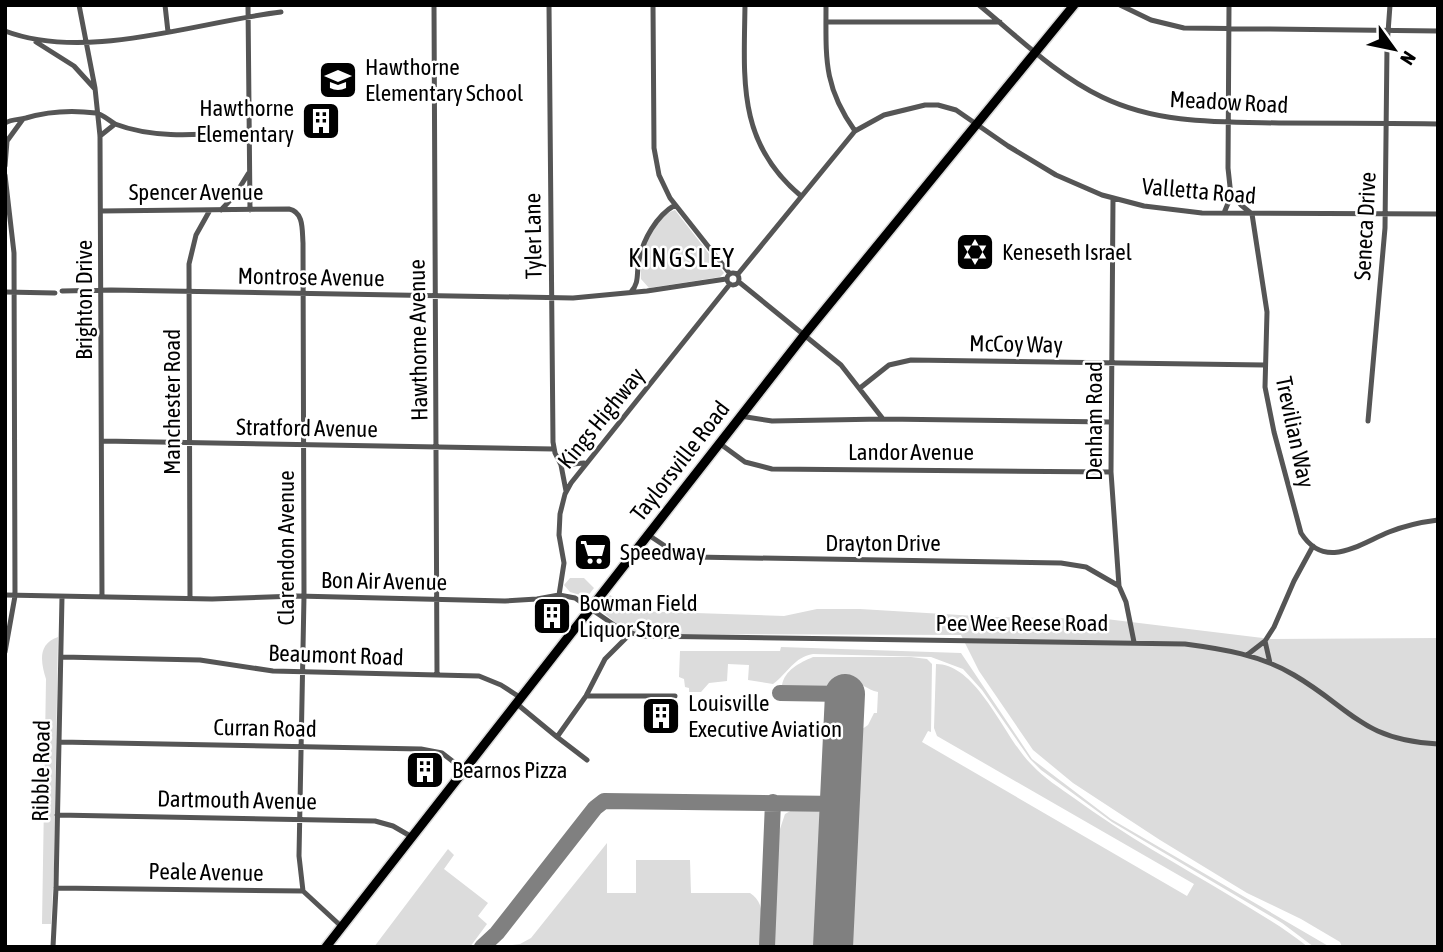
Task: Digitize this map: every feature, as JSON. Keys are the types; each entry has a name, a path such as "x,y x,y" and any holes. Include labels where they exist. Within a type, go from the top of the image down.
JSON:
{"main road":[{"name":"Taylorsville Road","path":"326,947 805,334 1074,5"}],"street":[{"name":"Brighton Drive","path":"79,5 100,136 102,597"},
{"path":"165,5 168,32"},
{"path":"248,5 250,209"},
{"name":"Hawthorne Avenue","path":"434,5 437,675"},
{"name":"Tyler Lane","path":"549,5 554,449 562,465 566,491"},
{"path":"653,5 654,148 664,190 729,279 739,282 841,365 883,419"},
{"path":"745,5 746,74 751,124 768,161 801,196"},
{"path":"827,5 830,82 837,103 855,131"},
{"path":"973,22 978,5"},
{"name":"Meadow Road","path":"978,5 1035,52 1085,88 1117,104 1164,118 1228,122 1438,124"},
{"path":"1120,5 1166,25 1184,28 1438,32"},
{"path":"1224,213 1231,200 1228,168 1229,5"},
{"name":"Seneca Drive","path":"1368,421 1386,214 1390,5"},
{"path":"34,41 86,41 168,32 281,12"},
{"path":"826,22 1000,22"},
{"path":"5,31 34,41 74,66 94,88"},
{"path":"729,279 738,274 855,131 884,115 925,104 950,107 977,124"},
{"path":"5,123 49,112 98,113 131,130 158,134 248,132"},
{"path":"5,166 6,140 23,119"},
{"path":"100,136 115,124"},
{"name":"Valletta Road","path":"977,124 1056,175 1113,198 1144,206 1183,212 1438,215"},
{"path":"221,210 235,195 248,174"},
{"path":"5,175 12,225 14,292 15,596 5,652"},
{"path":"1231,191 1252,214"},
{"name":"Denham Road","path":"1113,198 1111,472 1119,586 1126,603 1134,642"},
{"path":"631,293 638,282 639,260 645,240 661,216 675,205"},
{"name":"Spencer Avenue","path":"101,211 292,209"},
{"name":"Clarendon Avenue","path":"292,209 299,214 302,230 304,596 299,856 303,891"},
{"name":"Manchester Road","path":"190,599 191,251 196,234 210,210"},
{"name":"Trevilian Way","path":"1252,214 1267,312 1264,365 1269,409 1296,521 1305,539 1313,546"},
{"path":"738,274 739,282"},
{"name":"Montrose Avenue","path":"62,291 552,298 631,293 729,279"},
{"name":"Kings Highway","path":"559,595 564,563 559,543 559,525 566,491 729,279"},
{"path":"638,282 647,291"},
{"path":"5,292 55,293"},
{"name":"McCoy Way","path":"860,388 889,365 906,360 1264,365"},
{"path":"740,416 772,421 883,419 1110,422"},
{"name":"Stratford Avenue","path":"102,441 554,449"},
{"name":"Landor Avenue","path":"719,443 745,462 772,469 1111,472"},
{"path":"562,465 587,462"},
{"path":"1247,655 1265,641 1313,546 1322,552 1344,551 1390,532 1436,519"},
{"name":"Drayton Drive","path":"647,534 671,550 694,557 1061,563 1086,567 1119,586"},
{"name":"Bon Air Avenue","path":"5,595 190,599 304,596 438,600 530,600 559,595"},
{"path":"559,595 575,598 589,608"},
{"name":"Ribble Road","path":"52,947 56,888 62,597"},
{"name":"Pee Wee Reese Road","path":"589,608 630,634 641,636 1185,643 1247,655 1270,663 1295,675 1357,721 1379,733 1407,741 1438,744"},
{"path":"557,737 586,696 606,659 630,634"},
{"path":"1265,641 1270,663"},
{"name":"Beaumont Road","path":"62,657 200,660 255,670 302,673 485,677 519,701 557,737 587,760"},
{"path":"586,696 675,696"},
{"name":"Curran Road","path":"59,742 432,750 450,758 464,770"},
{"name":"Dartmouth Avenue","path":"57,815 300,818 383,822 412,838"},
{"name":"Peale Avenue","path":"56,888 303,891"},
{"path":"303,891 342,927"}],"shaded area":[{"path":"675,210 724,273 720,277 649,288 641,279 644,249 659,221"},
{"path":"570,578 584,578 594,588 587,597 570,592 564,585"},
{"path":"610,595 634,611 784,616 817,609 860,609 993,617 1106,619 1271,639 1438,638 1438,947 1342,947 1340,942 1301,919 1247,893 1160,840 1073,783 1033,750 979,671 961,635 675,634 625,630 601,611"},
{"path":"58,637 51,924 42,924 46,679 42,655 47,644"},
{"path":"781,647 961,653 1032,759 1111,819 1330,947 1314,947 1282,923 1112,822 1041,770 1030,759 982,690 963,669 931,657 813,654 796,662 773,684 748,680 749,665 728,664 727,681 709,683 701,692 689,692 684,679 679,677 680,651 780,651"},
{"path":"813,657 927,659 932,664 931,732 928,731 922,742 1187,896 1194,884 937,736 934,728 936,664 951,667 965,676 977,689 1022,753 1047,779 1112,825 1271,921 1308,947 846,947 855,734 868,725 874,713 877,713 878,692 847,680 823,689 782,685 789,671"},
{"path":"796,808 808,808 822,813 830,827 825,947 774,947 779,832 785,814"},
{"path":"607,843 607,893 636,893 636,860 690,860 691,893 750,893 756,898 762,917 760,947 495,947 520,944 531,938"},
{"path":"448,849 454,855 444,869 488,903 478,916 487,924 470,947 374,947"}],"taxiway":[{"path":"780,693 845,694"},
{"path":"482,947 497,933 595,808 604,801 840,804"},
{"path":"767,947 773,802"}],"runway":[{"path":"833,947 845,694"}],"place":[{"name":"Hawthorne Elementary School","path":"338,80"},
{"name":"Hawthorne Elementary","path":"321,121"},
{"name":"Keneseth Israel","path":"975,252"},
{"name":"Speedway","path":"593,552"},
{"name":"Bowman Field Liquor Store","path":"552,616"},
{"name":"Louisville Executive Aviation","path":"661,716"},
{"name":"Bearnos Pizza","path":"425,770"}],"district":[{"name":"KINGSLEY","path":"682,258"}]}
